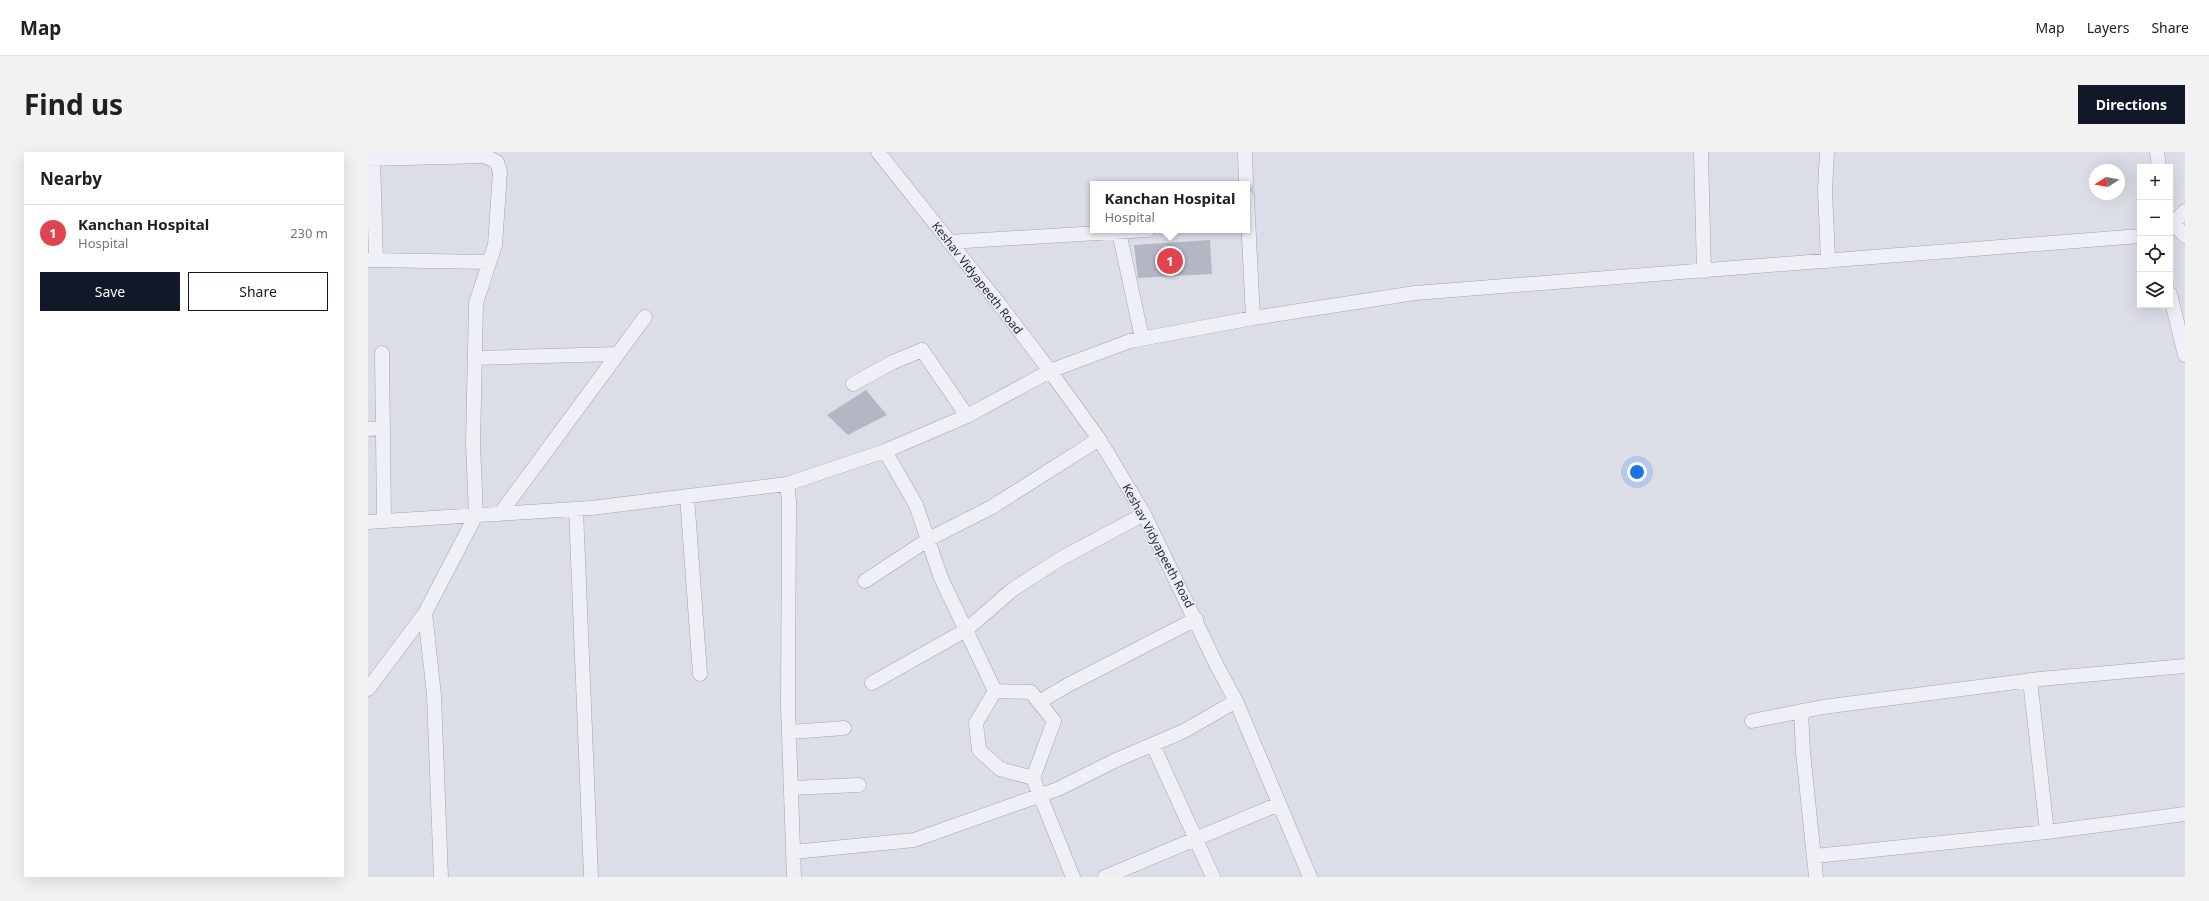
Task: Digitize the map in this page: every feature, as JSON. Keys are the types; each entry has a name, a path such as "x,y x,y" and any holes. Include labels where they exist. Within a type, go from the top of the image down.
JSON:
{"street":[{"name":"Keshav Vidyapeeth Road","path":"878,152 1050,371 1099,439 1144,514 1196,619 1217,666 1236,701 1310,877"},
{"path":"1245,152 1246,181"},
{"path":"1701,152 1704,271"},
{"path":"1827,152 1825,190 1828,261"},
{"path":"2157,152 2159,164"},
{"path":"368,689 425,613 476,515 474,443 476,302 489,262 497,235 500,172 497,162 485,156 370,159 372,260 489,262"},
{"path":"2173,223 2185,211"},
{"path":"2173,227 2185,236"},
{"path":"950,242 1102,233"},
{"path":"1119,233 1142,338"},
{"path":"1248,233 1253,318"},
{"path":"368,522 576,510 788,484 885,451 967,416 1050,371 1130,341 1253,318 1415,293 2137,236"},
{"path":"2173,306 2185,355"},
{"path":"500,514 645,317"},
{"path":"853,384 893,362 922,350 967,416"},
{"path":"382,353 384,520"},
{"path":"475,358 618,354"},
{"path":"368,429 383,428"},
{"path":"865,581 929,539 992,507 1099,439"},
{"path":"885,451 916,505 942,578 995,691"},
{"path":"788,484 788,707 791,732 794,877"},
{"path":"687,496 700,674"},
{"path":"576,510 591,877"},
{"path":"872,683 966,630 1012,590 1060,559 1144,514"},
{"path":"425,613 434,695 441,877"},
{"path":"1039,702 1068,685 1196,619"},
{"path":"1752,721 1823,707 2030,680 2185,666"},
{"path":"2030,680 2047,832"},
{"path":"995,691 1031,692 1054,721 1033,778 1073,877"},
{"path":"995,691 976,723 979,750 1000,769 1033,778"},
{"path":"793,852 914,840 1058,789 1184,731 1236,701"},
{"path":"1801,711 1810,834 1816,877"},
{"path":"791,732 844,728"},
{"path":"1153,744 1214,877"},
{"path":"791,788 859,784"},
{"path":"1104,877 1279,804"},
{"path":"1814,856 2047,832 2185,814"}],"building":[{"path":"1210,240 1212,274 1138,278 1134,245"},
{"path":"866,390 887,415 848,435 827,415"}],"place":[{"name":"Kanchan Hospital","path":"1170,261"}]}
